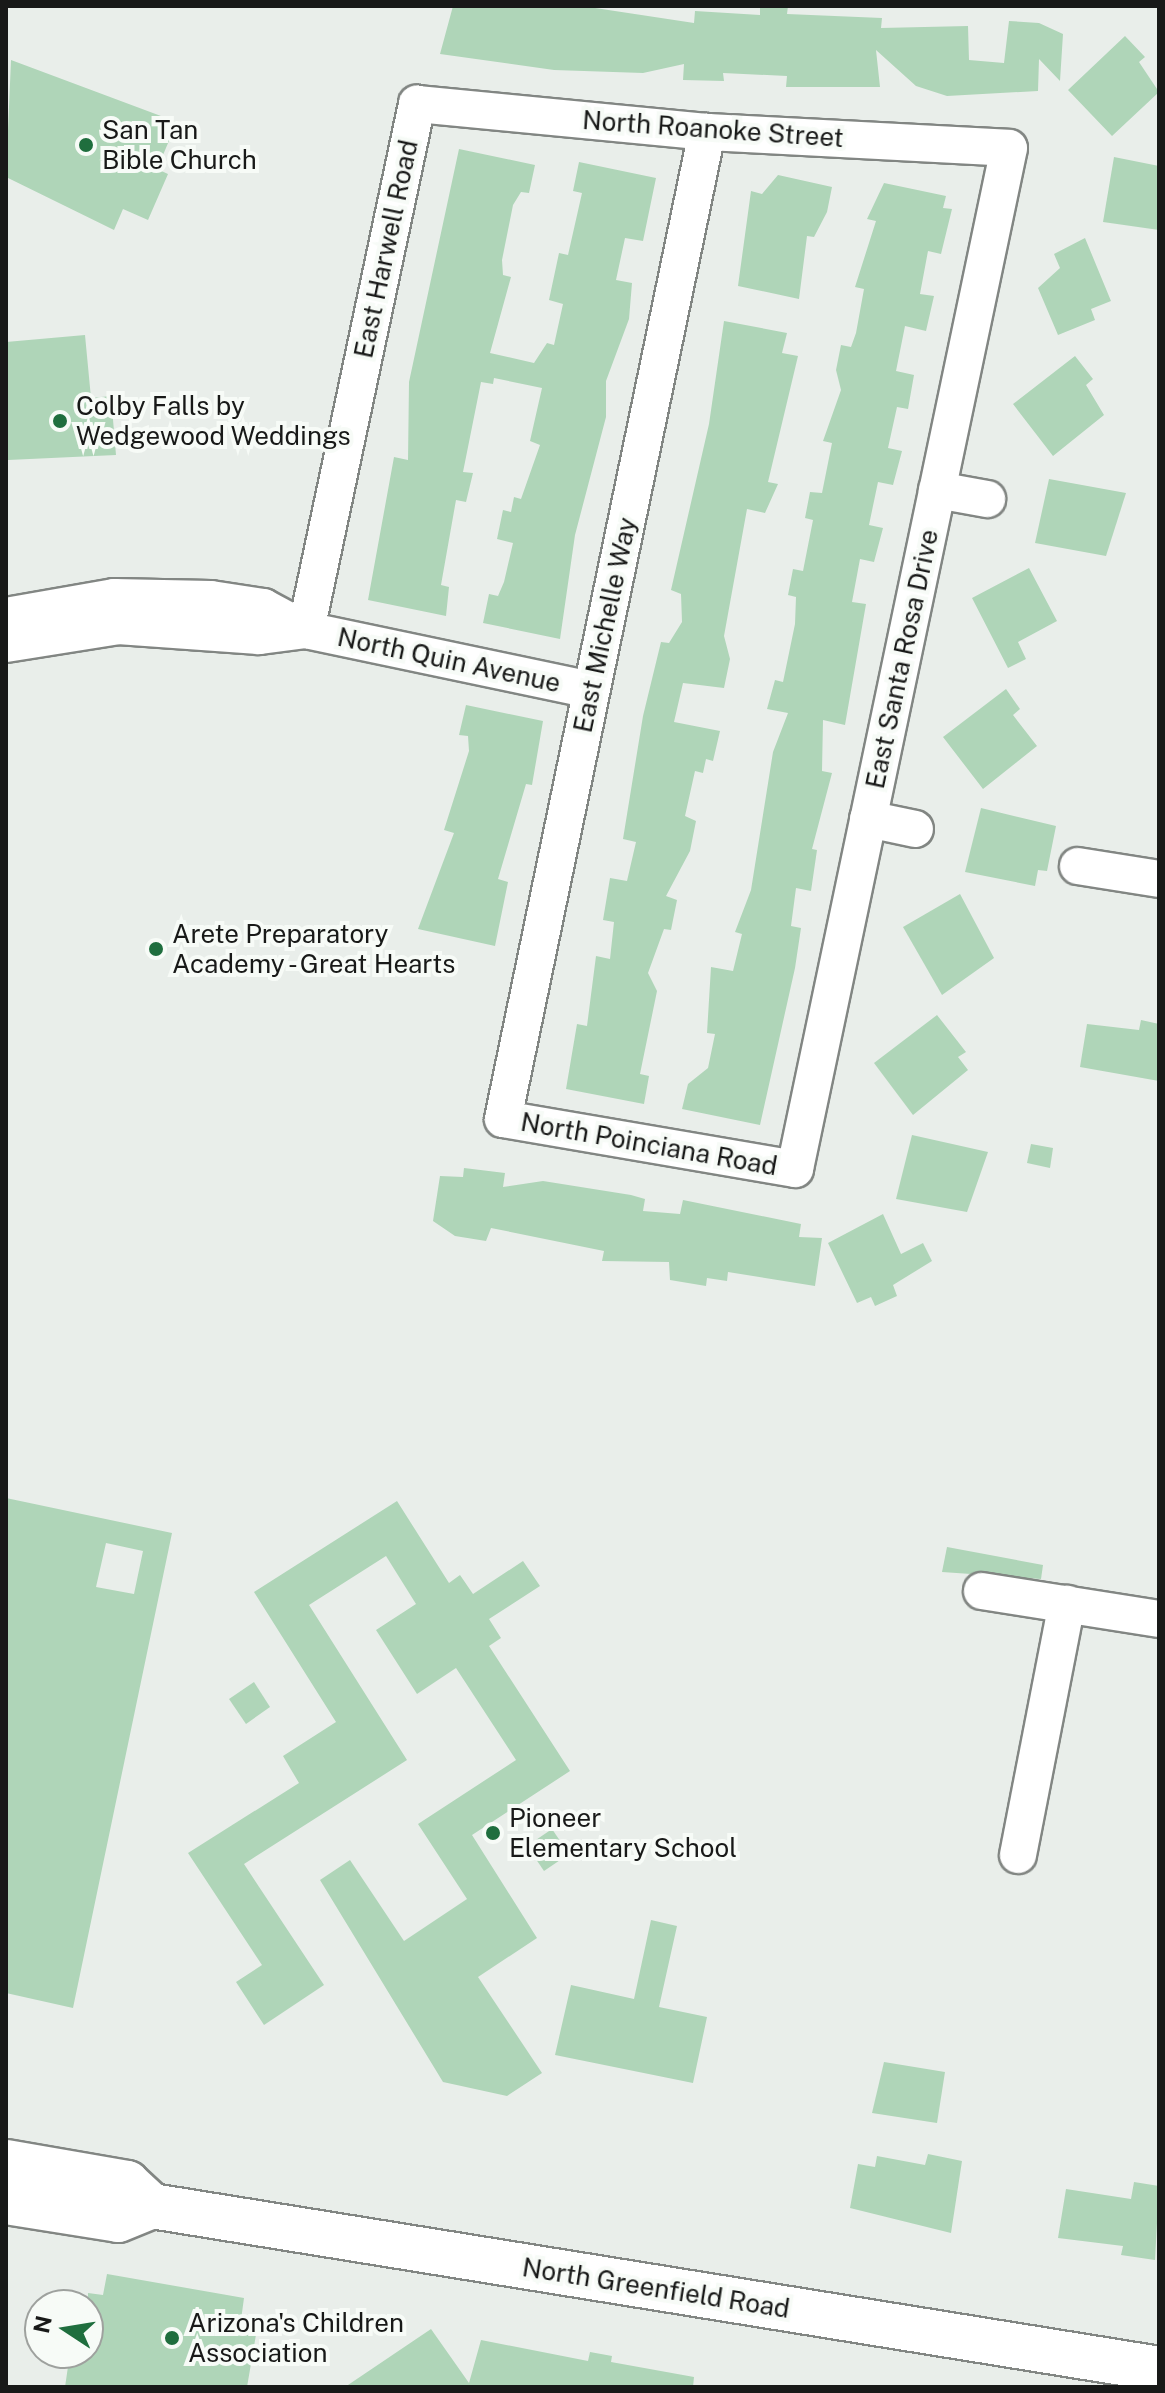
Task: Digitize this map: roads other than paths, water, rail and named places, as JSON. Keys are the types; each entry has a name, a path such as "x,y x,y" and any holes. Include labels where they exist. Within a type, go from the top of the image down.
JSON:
{"main road":[{"name":"North Greenfield Road","path":"6,2162 127,2183 152,2206"},
{"name":"North Greenfield Road","path":"6,2202 118,2220 152,2206 1159,2369"}],"street":[{"name":"North Roanoke Street","path":"417,104 707,132 1009,148"},
{"name":"East Harwell Road","path":"306,630 417,104"},
{"name":"East Michelle Way","path":"503,1119 707,132"},
{"name":"East Santa Rosa Drive","path":"795,1169 1009,148"},
{"path":"937,490 987,499"},
{"name":"North Quin Avenue","path":"6,616 65,602 161,595 263,607 306,630 591,690"},
{"name":"North Quin Avenue","path":"6,644 118,626 259,636 306,630"},
{"path":"868,819 915,829"},
{"path":"1078,866 1159,879"},
{"name":"North Poinciana Road","path":"503,1119 795,1169"},
{"path":"982,1591 1159,1619"},
{"path":"1018,1855 1067,1604"}],"place":[{"name":"San Tan Bible Church","path":"86,145"},
{"name":"Colby Falls by Wedgewood Weddings","path":"60,421"},
{"name":"Arete Preparatory Academy - Great Hearts","path":"156,949"},
{"name":"Pioneer Elementary School","path":"493,1833"},
{"name":"Arizona's Children Association","path":"172,2338"}]}
